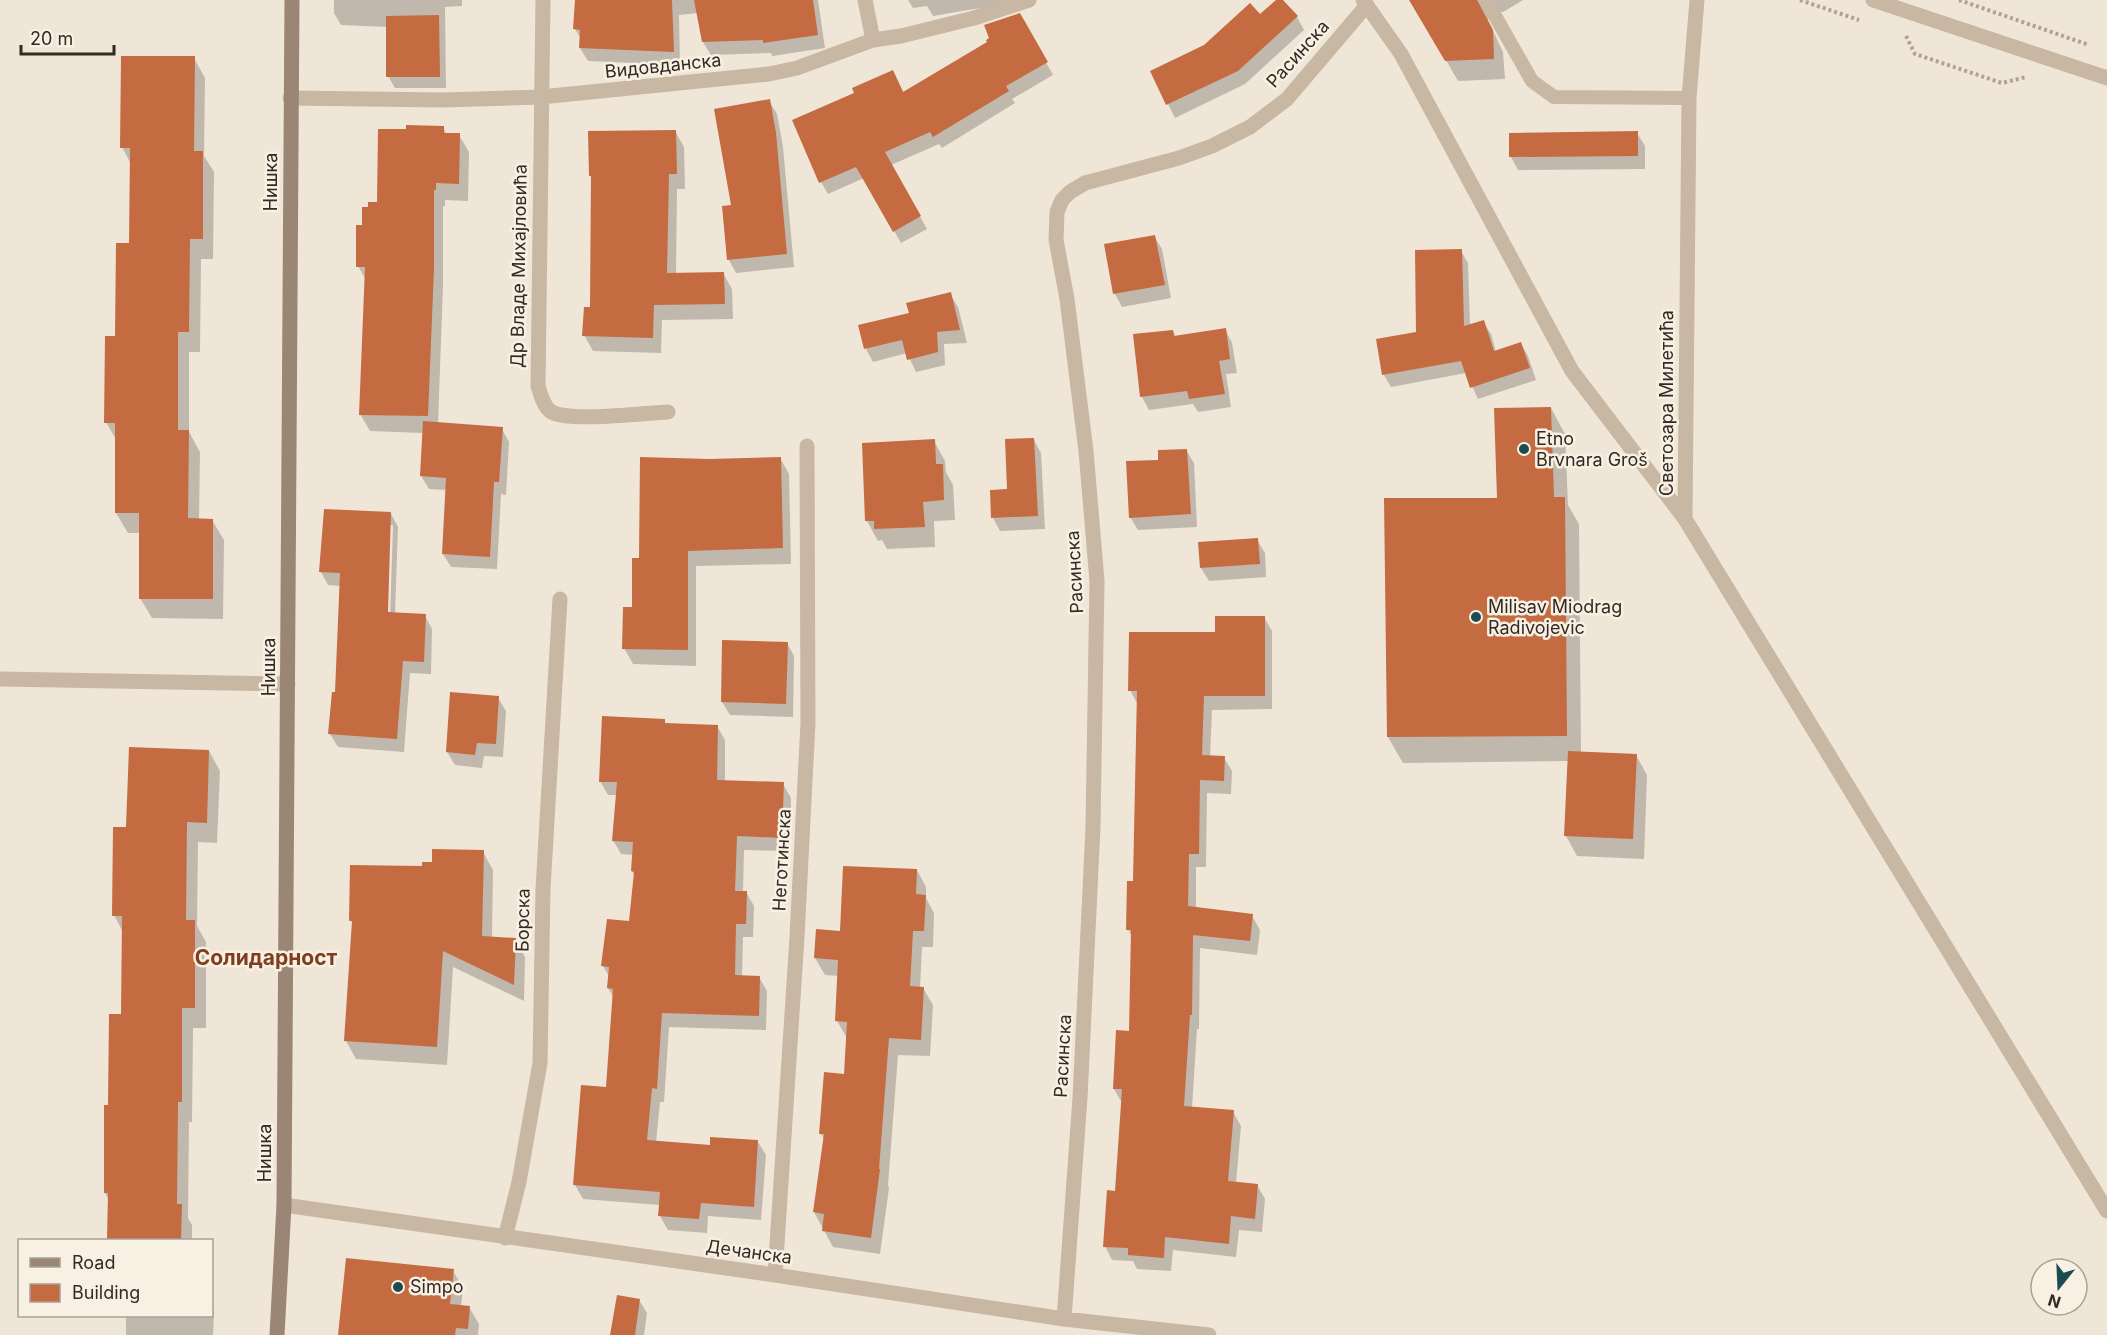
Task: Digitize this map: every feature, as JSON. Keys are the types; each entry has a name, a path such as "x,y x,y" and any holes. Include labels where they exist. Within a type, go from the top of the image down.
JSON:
{"main road":[{"name":"Нишка","path":"277,1335 284,1205 292,0"}],"street":[{"name":"Др Владе Михајловића","path":"543,0 538,386 545,405 552,413 573,417 668,412"},
{"path":"865,0 873,40"},
{"name":"Видовданска","path":"290,98 443,100 541,97 769,74 796,68 873,40 901,36 974,18 1029,0"},
{"name":"Светозара Милетића","path":"1685,519 1689,98 1697,0"},
{"path":"1873,0 2107,78"},
{"name":"Светозара Милетића","path":"1365,3 1401,54 1572,371 1685,519"},
{"name":"Расинска","path":"1064,1319 1080,1098 1092,850 1096,581 1086,451 1056,240 1057,212 1062,200 1085,183 1179,158 1212,146 1250,127 1287,99 1365,3"},
{"name":"Неготинска","path":"775,1275 798,925 808,723 807,446"},
{"path":"1685,519 2107,1211"},
{"name":"Борска","path":"505,1238 519,1182 540,1063 543,889 560,599"},
{"path":"0,679 288,684"},
{"name":"Дечанска","path":"284,1205 1064,1319 1209,1335"}],"lane":[{"path":"1486,0 1532,81 1554,97 1689,98"}],"path":[{"path":"1800,0 1864,22"},
{"path":"1959,0 2096,47"},
{"path":"1896,33 1907,37 1915,54 2002,83 2026,77 2036,80"}],"building":[{"path":"575,0 672,0 674,52 579,48 580,30 573,29"},
{"path":"694,0 813,0 818,35 763,43 763,40 702,42"},
{"path":"1276,0 1283,0 1298,16 1238,71 1166,105 1150,71 1204,45 1250,3 1260,14"},
{"path":"1409,0 1477,0 1493,30 1494,59 1445,61"},
{"path":"1020,13 1048,62 1006,86 1009,91 933,137 930,132 885,152 921,216 893,232 856,167 819,183 792,120 854,93 852,88 893,70 903,92 987,42 989,38 984,25"},
{"path":"439,15 440,77 386,77 386,16"},
{"path":"121,56 195,56 194,151 203,151 203,239 190,239 189,332 178,332 178,430 189,430 188,518 213,519 213,599 139,599 139,513 115,513 115,423 104,423 105,336 115,336 116,243 129,243 130,148 120,148"},
{"path":"770,99 776,133 787,254 727,260 722,206 731,205 714,109"},
{"path":"406,125 444,126 444,133 460,133 459,184 436,183 436,190 434,190 434,268 428,416 359,415 365,267 356,267 356,225 362,225 362,207 368,207 368,202 377,202 378,129 406,129"},
{"path":"676,130 677,174 669,174 667,273 724,272 725,304 654,305 653,338 582,336 584,307 590,307 591,176 589,176 588,131"},
{"path":"1638,131 1638,156 1509,157 1509,133"},
{"path":"1155,235 1165,285 1113,294 1104,244"},
{"path":"1462,249 1464,326 1484,320 1494,351 1521,342 1530,368 1470,388 1461,361 1382,375 1376,339 1416,332 1415,250"},
{"path":"951,292 960,330 937,332 938,352 907,360 902,340 864,349 858,325 909,313 906,303"},
{"path":"1226,328 1230,359 1219,361 1225,394 1189,399 1187,391 1140,397 1133,334 1173,330 1174,336"},
{"name":"Milisav Miodrag Radivojevic","path":"1551,407 1554,497 1565,497 1567,736 1387,737 1384,498 1497,498 1494,408"},
{"path":"423,421 503,427 499,482 494,482 490,557 442,554 446,478 420,476"},
{"path":"1034,438 1038,516 991,518 990,490 1007,489 1005,439"},
{"path":"935,439 936,464 943,464 944,500 923,502 925,527 874,529 874,521 865,521 862,443"},
{"path":"1187,449 1191,514 1129,518 1126,461 1158,460 1158,450"},
{"path":"640,457 709,459 781,457 783,548 688,551 688,650 622,649 623,607 632,607 632,558 639,558"},
{"path":"324,509 391,512 388,612 426,614 424,662 403,661 397,739 328,734 332,692 335,692 340,573 319,572"},
{"path":"1258,538 1260,564 1200,568 1198,542"},
{"path":"1215,616 1265,616 1265,696 1204,696 1202,755 1225,756 1224,781 1200,780 1199,854 1189,854 1188,906 1253,914 1250,941 1193,935 1192,1015 1190,1015 1184,1106 1234,1110 1228,1181 1258,1184 1255,1219 1231,1216 1229,1244 1165,1237 1164,1258 1128,1255 1128,1248 1103,1247 1107,1190 1115,1191 1122,1089 1113,1089 1116,1030 1129,1031 1131,930 1126,930 1127,881 1133,881 1137,691 1128,691 1129,632 1215,632"},
{"path":"722,640 788,642 786,704 721,702"},
{"path":"450,692 499,696 496,744 477,743 475,755 446,752"},
{"path":"602,716 665,719 665,723 718,725 717,780 784,782 782,838 737,836 735,891 747,891 746,924 736,924 735,975 760,976 759,1016 662,1013 657,1089 652,1088 647,1140 710,1145 710,1137 758,1140 754,1207 701,1203 699,1219 658,1216 660,1192 573,1185 581,1085 606,1087 613,989 607,988 609,967 601,966 607,919 629,921 634,872 631,871 633,842 612,841 617,782 599,782"},
{"path":"129,747 209,750 207,823 187,822 186,920 195,920 195,1008 182,1008 182,1102 178,1102 177,1204 182,1204 181,1239 107,1239 108,1193 104,1193 104,1105 108,1105 109,1014 121,1014 122,916 112,916 113,827 126,827"},
{"path":"1568,751 1637,754 1633,839 1564,836"},
{"path":"432,849 484,850 482,936 516,938 514,985 443,951 437,1047 344,1041 352,921 349,921 350,865 422,866 422,862 432,862"},
{"path":"843,866 917,869 916,894 926,895 924,931 913,931 910,986 924,987 921,1040 889,1038 880,1169 871,1238 822,1231 824,1214 813,1212 824,1134 819,1134 824,1072 844,1074 847,1022 835,1021 838,960 814,958 816,929 840,931"},
{"name":"Simpo","path":"346,1258 454,1269 450,1304 470,1306 468,1329 456,1328 455,1335 338,1335"},
{"path":"617,1295 640,1299 635,1335 610,1335"}],"place":[{"name":"Etno Brvnara Groš","path":"1524,449"},
{"name":"Milisav Miodrag Radivojevic","path":"1476,617"},
{"name":"Simpo","path":"398,1287"}],"district":[{"name":"Солидарност","path":"266,958"}]}
